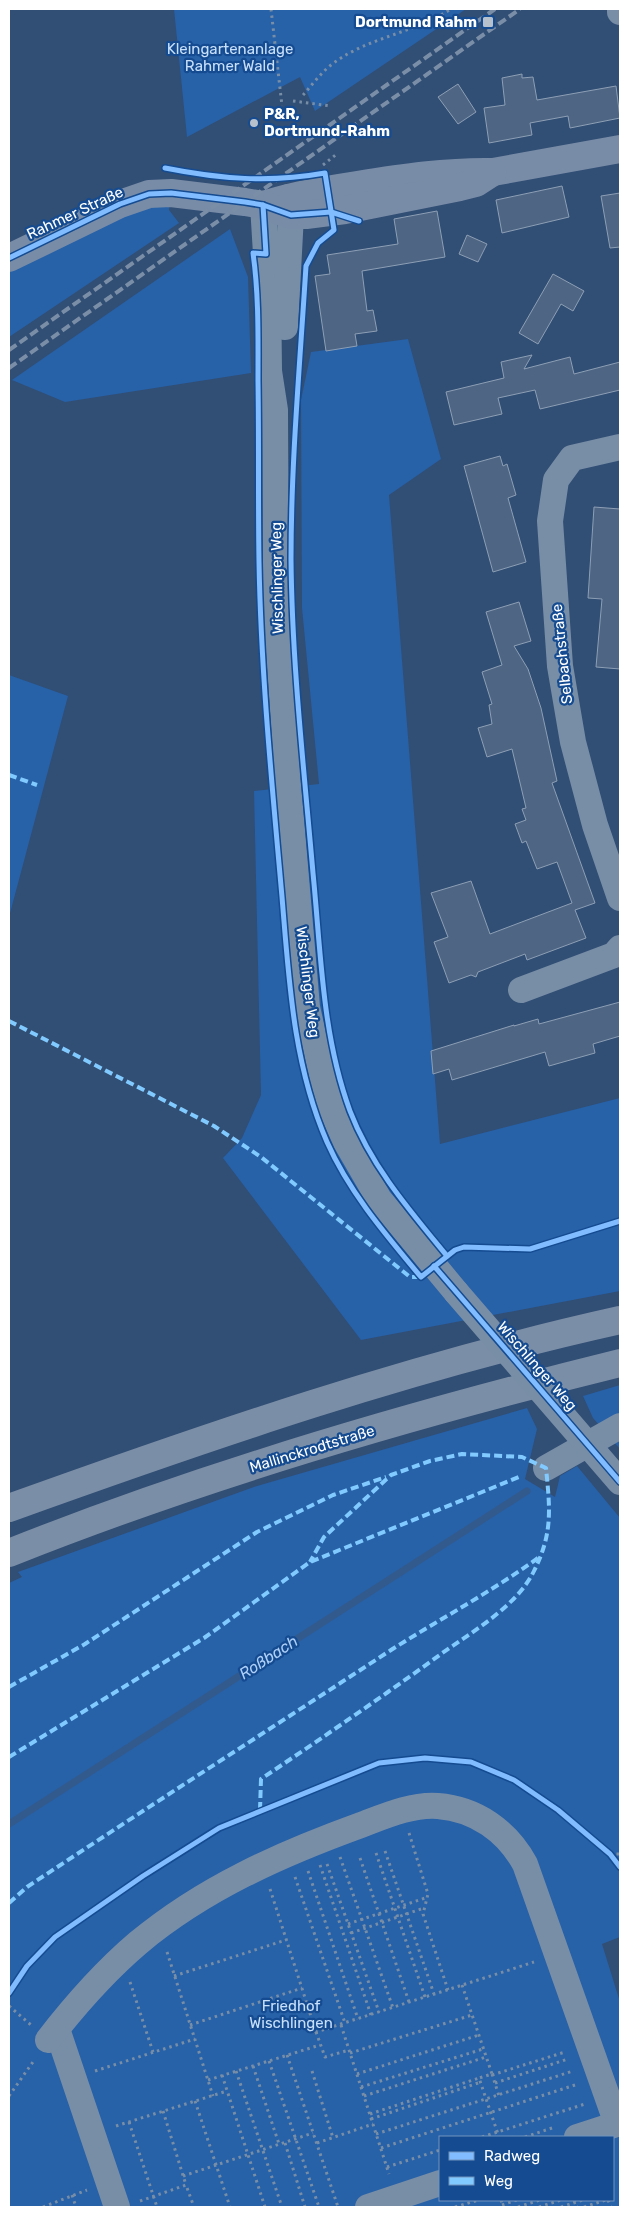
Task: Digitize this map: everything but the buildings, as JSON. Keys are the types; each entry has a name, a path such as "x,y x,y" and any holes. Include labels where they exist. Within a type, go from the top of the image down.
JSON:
{"highway":[{"path":"9,1508 280,1414 501,1349 620,1320"},
{"name":"Mallinckrodtstraße","path":"9,1553 177,1492 292,1454 461,1403 620,1363"}],"main road":[{"name":"Rahmer Straße","path":"9,258 120,204 150,194 171,193 263,205 290,206 392,179 476,171 493,172 620,149"}],"street":[{"name":"Wischlinger Weg","path":"263,205 268,286 269,371 275,410 276,608 288,784 307,1007 323,1080 332,1110 346,1142 379,1199 456,1292 620,1482"},
{"name":"Wischlinger Weg","path":"275,410 283,372 290,206"},
{"name":"Selbachstraße","path":"620,447 572,458 556,480 550,521 560,666 573,742 595,825 620,898"},
{"path":"521,990 614,955 620,948"},
{"path":"546,1468 620,1426"},
{"path":"127,2205 108,2182 74,2078 52,2035 82,1997 115,1964 194,1901 262,1865 402,1811 436,1806 466,1811 482,1819 509,1840 525,1864 618,2124 580,2136"},
{"path":"368,2207 407,2199 439,2183"}],"path":[{"path":"271,9 282,106"},
{"path":"302,95 324,72 341,58 390,36 420,27 451,9"},
{"path":"293,101 331,106"},
{"path":"447,1256 464,1247 530,1249 620,1221"},
{"path":"402,1811 428,1897 423,1914 448,1990"},
{"path":"310,1845 361,1920 393,2008"},
{"path":"310,1845 348,1924 379,2012"},
{"path":"310,1845 371,2015"},
{"path":"310,1845 358,2019"},
{"path":"310,1845 343,2024 350,2051 387,2167 407,2199"},
{"path":"385,1851 434,1994"},
{"path":"376,1853 425,1997"},
{"path":"620,1854 610,1854 620,1867"},
{"path":"360,1858 409,2002"},
{"path":"262,1865 325,2057 472,2015"},
{"path":"348,1924 428,1897"},
{"path":"351,1933 425,1908"},
{"path":"159,1927 213,2096"},
{"path":"174,1976 286,1940"},
{"path":"316,2032 558,1954"},
{"path":"115,1964 130,1981 153,2052"},
{"path":"462,1985 499,2096"},
{"path":"190,2025 302,1988"},
{"path":"357,2074 479,2035"},
{"path":"74,2078 195,2039"},
{"path":"208,2080 320,2045"},
{"path":"361,2087 483,2049"},
{"path":"287,2055 338,2207"},
{"path":"364,2096 486,2057"},
{"path":"269,2061 319,2207"},
{"path":"253,2066 280,2144"},
{"path":"372,2119 492,2074 597,2067"},
{"path":"494,2083 597,2067"},
{"path":"376,2134 597,2067"},
{"path":"381,2148 491,2112 597,2067"},
{"path":"485,2136 497,2132 597,2067"},
{"path":"236,2071 282,2207"},
{"path":"312,2071 333,2138"},
{"path":"222,2076 265,2207"},
{"path":"480,2080 499,2136"},
{"path":"370,2114 480,2080"},
{"path":"92,2134 227,2091"},
{"path":"195,2101 230,2207"},
{"path":"163,2111 194,2207"},
{"path":"129,2122 157,2207"},
{"path":"317,2143 373,2124"},
{"path":"183,2176 313,2133"},
{"path":"285,2142 306,2207"},
{"path":"387,2167 439,2150"},
{"path":"43,2207 108,2182"},
{"path":"127,2205 186,2185"},
{"path":"72,2195 76,2207"},
{"path":"455,2207 476,2201"},
{"path":"503,2206 515,2201"},
{"path":"518,2207 535,2201"},
{"path":"540,2207 558,2201"},
{"path":"561,2207 574,2201 576,2207"},
{"path":"584,2207 604,2201"},
{"path":"603,2207 610,2206"}],"green space":[{"name":"Kleingartenanlage Rahmer Wald","path":"174,9 466,9 315,111 300,77 187,137"},
{"path":"171,193 169,210 179,223 9,337 9,258"},
{"path":"230,229 248,277 251,373 65,402 12,380"},
{"path":"408,339 441,459 389,495 440,1144 620,1098 620,1291 361,1340 223,1158 242,1138 261,1095 254,791 319,784 302,608 301,400 311,352"},
{"path":"9,675 68,696 9,917"},
{"path":"620,1385 620,1449 593,1418 583,1396"},
{"name":"Friedhof Wischlingen","path":"527,1408 537,1429 525,1479 555,1497 560,1476 577,1466 620,1518 620,1937 602,1944 620,2002 620,2207 9,2207 9,1583 22,1577 18,1572 257,1486"}],"waterway":[{"name":"Roßbach","path":"9,1824 527,1491"}],"railway":[{"path":"9,350 495,9"},
{"path":"9,368 520,9"}],"marked path":[{"path":"9,775 37,785"},
{"path":"9,1021 214,1126 261,1157 410,1277 421,1277"},
{"path":"260,1810 261,1779 480,1627 517,1596 534,1571 547,1533 549,1509 546,1468 522,1457 462,1454 430,1461 391,1475 324,1537 310,1562"},
{"path":"9,1687 85,1644 257,1532 333,1495 386,1477"},
{"path":"9,1757 204,1638 310,1562 519,1477"},
{"path":"9,1903 27,1887 118,1827 391,1650 484,1594 538,1558"}],"cycle path":[{"path":"165,168 205,175 264,179 325,173 334,230 318,243 306,266 291,523 292,598 299,716 324,994 328,1023 341,1082 350,1111 359,1131 369,1151 392,1187 447,1256"},
{"path":"9,258 120,204 149,194 171,193 245,202 263,205 291,215 331,212 359,221"},
{"path":"263,205 266,254 253,253 258,317 259,562 262,645 290,990 300,1052 316,1112 327,1142 357,1196 421,1277 455,1250 464,1247 530,1249 620,1221"},
{"path":"434,1266 620,1482"},
{"path":"9,1993 27,1966 55,1937 143,1876 219,1828 379,1763 425,1758 471,1762 514,1780 558,1810 610,1854 620,1867"}],"place":[{"name":"Dortmund Rahm","path":"488,22"},
{"name":"P&R, Dortmund-Rahm","path":"254,123"}]}
